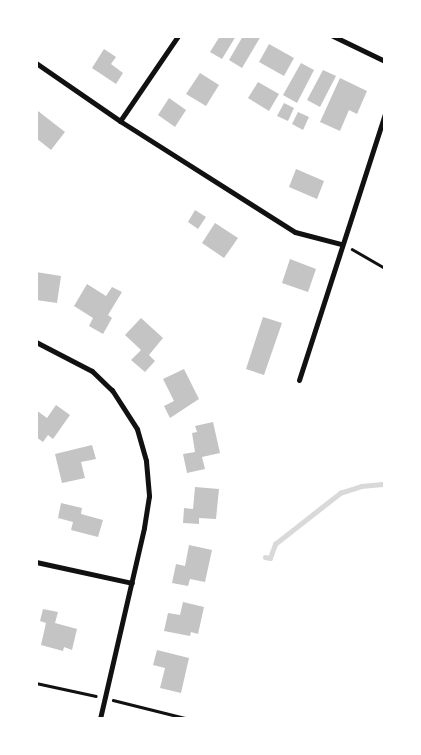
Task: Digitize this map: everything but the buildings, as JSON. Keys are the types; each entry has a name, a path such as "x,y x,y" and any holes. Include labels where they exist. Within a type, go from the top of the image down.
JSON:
{"street":[{"path":"120,122 178,36"},
{"path":"333,36 385,61"},
{"path":"36,63 120,122 295,232 342,244"},
{"path":"298,380 385,114"},
{"path":"36,342 92,370 112,390 137,429 146,461 149,496 132,583 100,719"},
{"path":"36,562 132,583"}],"path":[{"path":"342,244 385,268"}],"waterway":[{"path":"265,557 270,558 275,544 340,493 361,486 385,484"}]}
